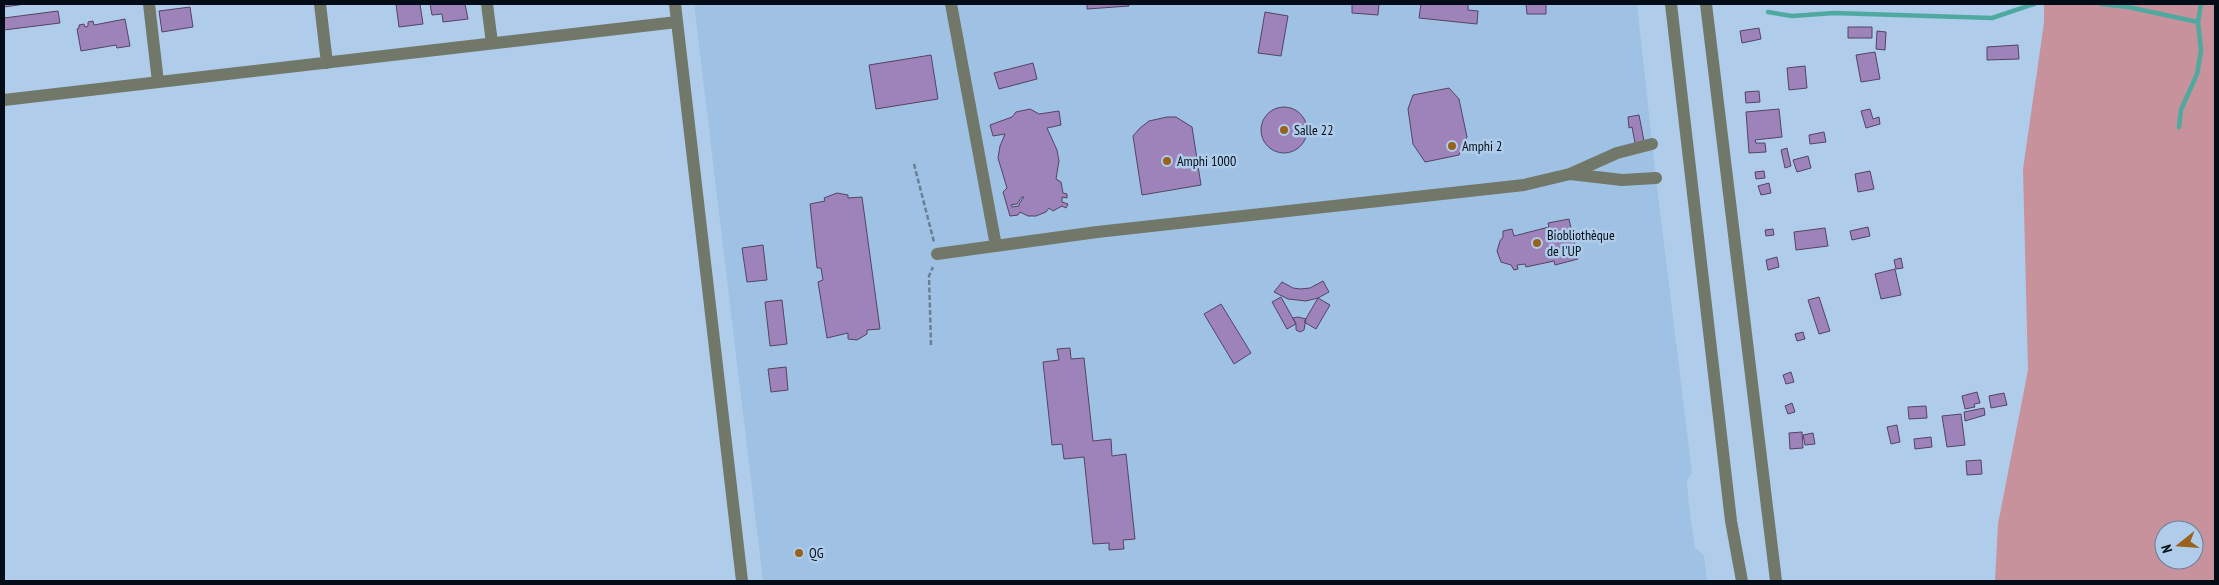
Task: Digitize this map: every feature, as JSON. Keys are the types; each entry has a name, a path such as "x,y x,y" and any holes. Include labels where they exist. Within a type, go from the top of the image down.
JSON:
{"street":[{"path":"149,4 158,82"},
{"path":"320,4 327,63"},
{"path":"487,4 492,43"},
{"path":"675,4 742,581"},
{"path":"951,4 996,246"},
{"path":"1671,4 1732,521 1742,581"},
{"path":"1706,4 1776,581"},
{"path":"4,100 677,22"},
{"path":"937,254 1097,232 1524,185 1570,174 1618,153 1652,144"},
{"path":"1570,174 1622,180 1656,178"}],"shaded area":[{"path":"694,4 1637,4 1692,473 1687,480 1689,505 1695,548 1704,555 1707,581 763,581"},
{"path":"2044,4 2215,4 2215,581 1995,581 1998,524 2028,370 2023,169 2044,23"}],"building":[{"path":"4,4 25,4 4,7"},
{"path":"396,4 420,4 423,24 399,27"},
{"path":"430,4 465,4 468,19 443,22 442,14 432,15"},
{"path":"1087,4 1129,4 1129,6 1087,9"},
{"path":"1352,4 1379,4 1378,15 1352,13"},
{"path":"1421,4 1468,4 1468,10 1478,11 1477,24 1419,18"},
{"path":"1526,4 1546,4 1546,14 1527,14"},
{"path":"190,7 193,27 162,32 159,11"},
{"path":"58,11 60,23 4,30 4,18"},
{"path":"1265,12 1288,16 1281,56 1258,53"},
{"path":"125,19 130,46 117,48 116,45 81,51 77,29 79,25 84,24 85,27 88,26 88,22 93,21 94,25"},
{"path":"1848,27 1872,27 1872,38 1848,38"},
{"path":"1759,28 1761,39 1742,43 1740,31"},
{"path":"1877,31 1886,32 1885,50 1876,49"},
{"path":"2018,45 2019,59 1987,60 1987,47"},
{"path":"1875,52 1880,79 1861,82 1856,55"},
{"path":"931,55 938,99 876,109 869,65"},
{"path":"1033,63 1037,79 999,89 994,73"},
{"path":"1805,66 1807,88 1789,90 1787,68"},
{"path":"1449,88 1459,99 1467,137 1459,155 1425,162 1413,144 1408,109 1413,95"},
{"path":"1759,91 1760,102 1746,103 1745,92"},
{"name":"Salle 22","path":"1279,107 1289,107 1303,117 1307,130 1303,143 1297,149 1289,153 1279,153 1265,143 1261,135 1261,125 1271,111"},
{"path":"1030,109 1039,114 1059,111 1061,125 1047,128 1057,150 1059,161 1056,179 1061,182 1063,193 1067,194 1067,198 1062,197 1062,202 1068,204 1066,208 1062,206 1053,211 1049,208 1046,212 1036,216 1028,216 1020,212 1018,215 1010,216 1003,192 1007,188 998,158 1005,134 993,136 990,125 1012,117 1016,112","holes":["1024,197 1019,206 1012,207 1011,205 1017,204"]},
{"path":"1779,109 1782,137 1755,140 1756,143 1765,143 1766,152 1749,153 1746,112"},
{"path":"1870,109 1873,119 1879,117 1880,124 1866,128 1861,111"},
{"path":"1639,115 1644,141 1635,143 1632,127 1629,128 1628,117"},
{"name":"Amphi 1000","path":"1176,117 1192,127 1201,185 1142,195 1133,136 1149,121"},
{"path":"1824,132 1826,142 1810,144 1809,135"},
{"path":"1787,148 1791,166 1785,168 1781,150"},
{"path":"1808,156 1811,168 1797,172 1793,160"},
{"path":"1764,171 1765,178 1756,179 1755,172"},
{"path":"1870,171 1874,189 1858,192 1855,174"},
{"path":"1769,183 1771,193 1761,195 1758,186"},
{"path":"837,193 848,195 848,198 862,197 880,329 867,330 867,334 857,340 848,339 848,333 827,338 818,282 823,280 821,268 817,268 810,204 825,201 824,198"},
{"name":"Biobliothèque de l'UP","path":"1569,219 1578,259 1555,265 1554,261 1526,267 1525,264 1517,265 1518,269 1514,270 1511,265 1501,262 1497,251 1503,237 1503,231 1512,229 1514,236 1549,227 1548,223"},
{"path":"1868,227 1870,236 1852,240 1850,231"},
{"path":"1825,228 1828,246 1796,250 1794,232"},
{"path":"1773,229 1774,235 1766,236 1765,230"},
{"path":"763,245 767,280 747,282 742,248"},
{"path":"1777,257 1779,267 1768,270 1766,260"},
{"path":"1901,258 1903,268 1896,269 1894,260"},
{"path":"1895,269 1901,295 1881,299 1875,274"},
{"path":"1323,281 1329,292 1318,298 1306,301 1288,299 1274,292 1282,282 1293,288 1300,289 1310,288"},
{"path":"1281,297 1296,324 1287,329 1272,302"},
{"path":"1819,297 1830,331 1819,334 1808,300"},
{"path":"1318,298 1330,305 1316,329 1304,322"},
{"path":"782,300 787,344 770,346 765,302"},
{"path":"1221,304 1251,353 1234,364 1204,314"},
{"path":"1293,318 1306,319 1304,330 1300,332 1296,330"},
{"path":"1803,332 1805,339 1797,341 1795,334"},
{"path":"1070,348 1071,359 1084,358 1093,441 1111,439 1112,456 1126,454 1135,539 1123,540 1124,549 1109,550 1109,543 1093,544 1084,457 1064,459 1062,444 1052,445 1043,362 1059,360 1057,349"},
{"path":"786,367 788,390 771,392 768,369"},
{"path":"1791,372 1794,382 1786,384 1783,375"},
{"path":"1977,392 1980,403 1974,404 1975,407 1965,409 1962,396"},
{"path":"2004,393 2007,405 1991,408 1989,396"},
{"path":"1792,403 1795,412 1788,414 1785,406"},
{"path":"1926,406 1927,418 1909,419 1908,407"},
{"path":"1984,408 1985,415 1965,421 1964,412"},
{"path":"1961,414 1965,445 1947,447 1942,416"},
{"path":"1897,425 1900,442 1891,444 1887,427"},
{"path":"1802,432 1803,448 1790,449 1789,433"},
{"path":"1813,433 1815,444 1805,445 1803,435"},
{"path":"1931,437 1932,447 1915,449 1914,439"},
{"path":"1981,460 1982,474 1967,475 1966,461"}],"waterway":[{"path":"1768,12 1792,16 1834,13 1992,18 2034,4"},
{"path":"2101,4 2128,7 2198,22"},
{"path":"2179,127 2181,110 2197,74 2201,51 2198,22 2201,4"}],"place":[{"name":"Salle 22","path":"1284,130"},
{"name":"Amphi 2","path":"1452,146"},
{"name":"Amphi 1000","path":"1167,161"},
{"name":"Biobliothèque de l'UP","path":"1537,243"},
{"name":"QG","path":"799,553"}]}
